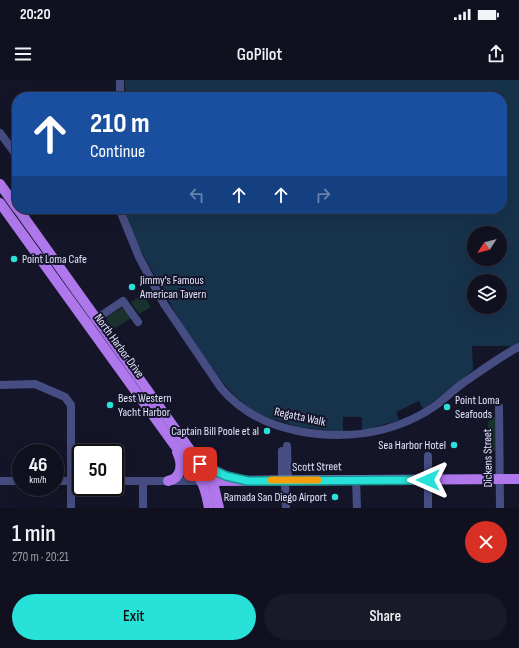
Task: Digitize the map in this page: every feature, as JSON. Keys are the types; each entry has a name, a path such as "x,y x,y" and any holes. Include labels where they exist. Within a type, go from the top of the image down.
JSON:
{"main road":[{"name":"North Harbor Drive","path":"0,184 12,201"},
{"name":"North Harbor Drive","path":"0,203 202,481 206,491 209,508"},
{"name":"North Harbor Drive","path":"21,214 213,482 219,508"},
{"path":"168,481 177,476 181,469 180,460 173,443"},
{"path":"200,464 226,476 248,481"},
{"name":"Scott Street","path":"202,481 519,479"}],"street":[{"path":"120,80 120,92"},
{"path":"0,133 12,149"},
{"name":"Regatta Walk","path":"122,214 133,243 154,286 172,317 220,388 240,407 278,427 324,435 356,435 391,428 432,408 463,383 519,347"},
{"path":"87,324 123,301 138,322"},
{"path":"0,385 35,384 65,397 71,405 71,508"},
{"name":"Dickens Street","path":"499,407 500,508"},
{"path":"285,447 286,508"},
{"path":"428,456 428,508"},
{"path":"64,480 71,480"},
{"path":"356,480 357,508"},
{"path":"0,481 12,481"},
{"name":"Scott Street","path":"124,481 202,481"},
{"path":"143,481 143,508"}],"green space":[{"path":"142,295 151,307 139,314 131,302"},
{"path":"121,308 124,309 131,318 112,330 107,324 107,317"},
{"path":"495,417 495,451 490,452 490,431 488,430 488,422"}],"water":[{"path":"125,80 519,80 519,344 516,346 472,346 473,370 423,409 419,401 396,412 399,420 362,431 362,417 343,417 343,432 299,427 261,415 250,409 223,383 180,321 136,242 124,214 507,214 507,92 125,92"}],"slow traffic":[{"path":"271,480 318,480"}],"place":[{"name":"Point Loma Cafe","path":"14,259"},
{"name":"Jimmy's Famous American Tavern","path":"132,287"},
{"name":"Best Western Yacht Harbor","path":"110,405"},
{"name":"Point Loma Seafoods","path":"447,407"},
{"name":"Captain Bill Poole et al","path":"267,431"},
{"name":"Sea Harbor Hotel","path":"454,445"},
{"name":"Ramada San Diego Airport","path":"335,497"}],"route":[{"path":"200,464 226,476 248,481 428,480"}]}
